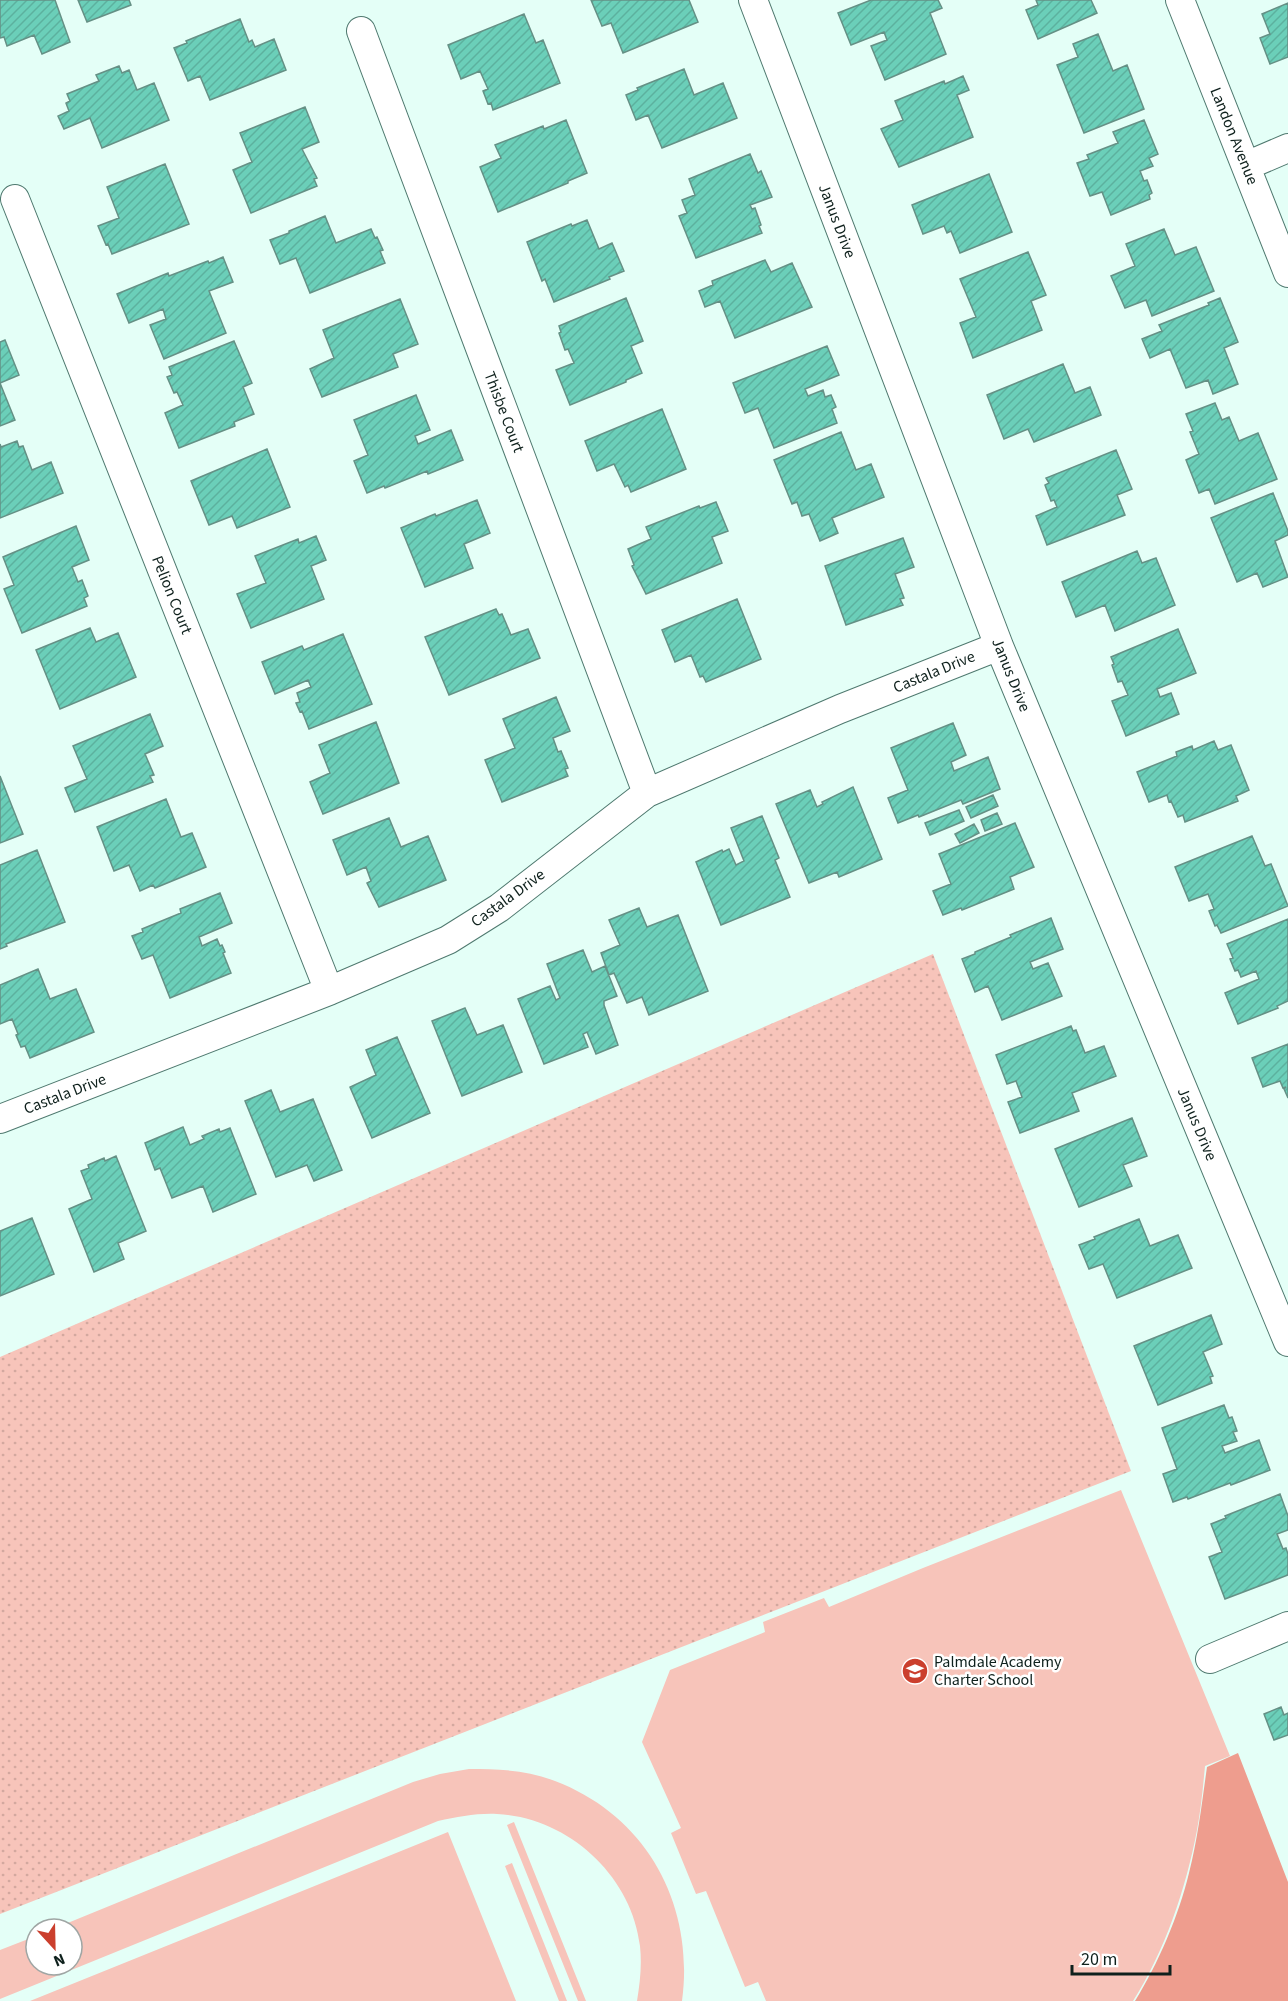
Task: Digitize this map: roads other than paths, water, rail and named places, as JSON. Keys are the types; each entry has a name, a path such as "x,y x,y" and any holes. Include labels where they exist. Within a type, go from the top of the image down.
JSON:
{"street":[{"name":"Janus Drive","path":"753,0 999,646 1288,1342"},
{"name":"Landon Avenue","path":"1180,0 1288,273"},
{"name":"Thisbe Court","path":"361,31 647,793"},
{"path":"1246,166 1288,148"},
{"name":"Pelion Court","path":"15,199 329,991"},
{"name":"Castala Drive","path":"0,1119 329,991 448,940 499,908 647,793 840,709 999,646"},
{"path":"1210,1659 1288,1626"}],"place":[{"name":"Palmdale Academy Charter School","path":"915,1671"}]}
